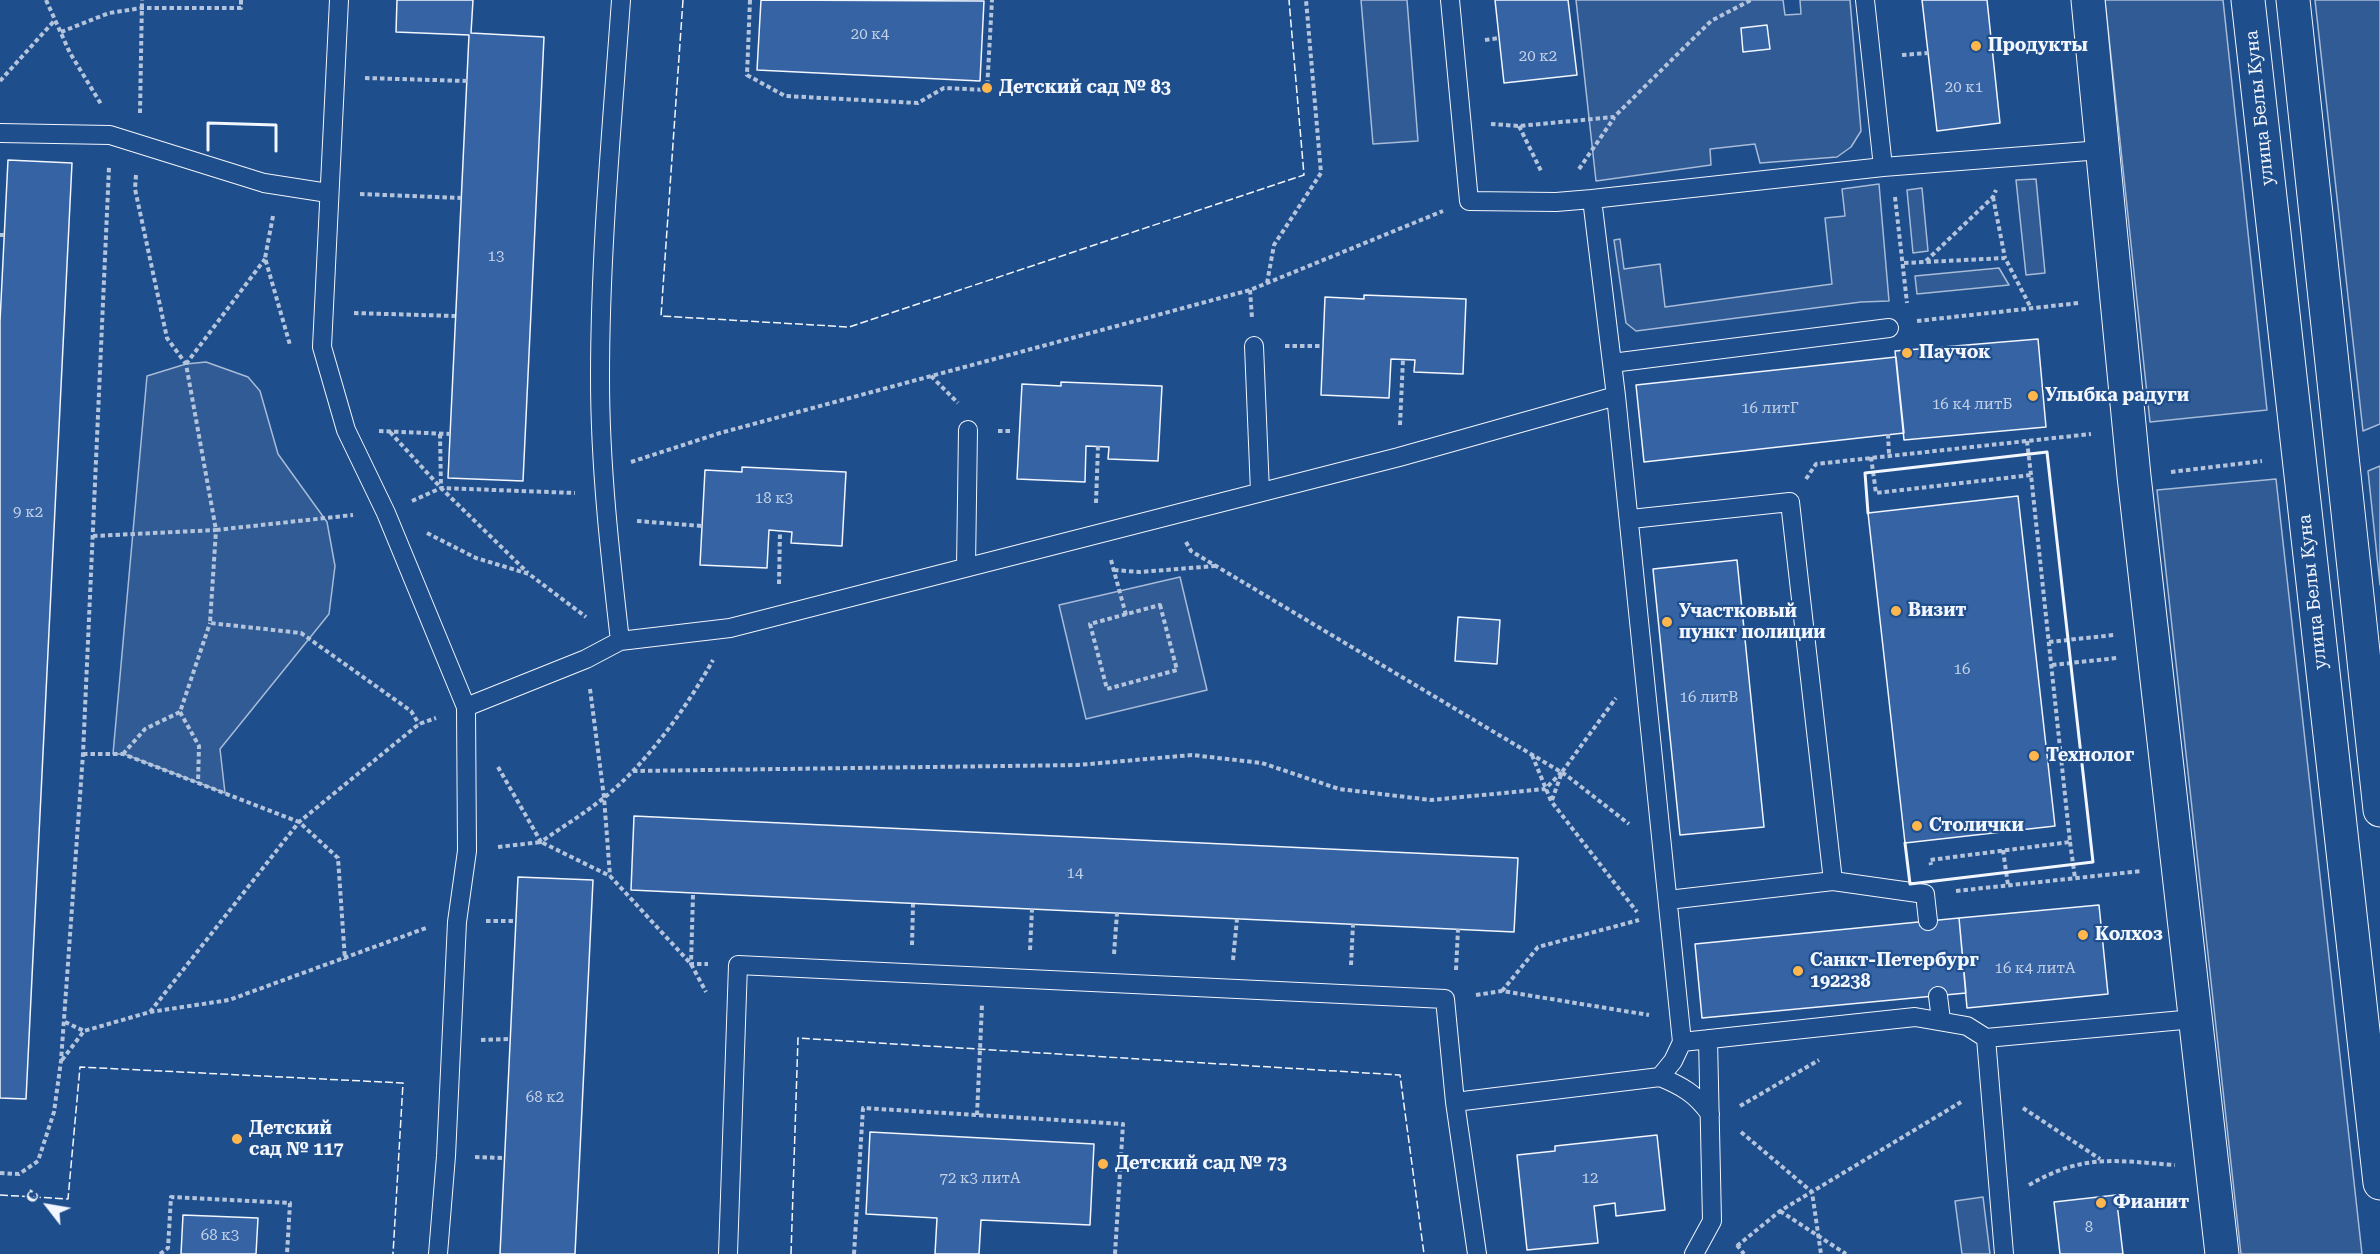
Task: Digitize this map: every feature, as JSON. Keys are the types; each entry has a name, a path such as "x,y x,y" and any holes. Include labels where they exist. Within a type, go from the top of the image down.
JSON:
{"street":[{"path":"2088,0 2101,150 2194,1019 2222,1254"},
{"name":"улица Белы Куна","path":"2248,0 2380,1183"},
{"path":"2293,0 2380,810"}],"lane":[{"path":"339,0 322,347 346,430 386,513 466,707 467,851 457,922 446,1156 438,1254"},
{"path":"620,642 606,519 600,381 602,276 621,0"},
{"path":"1450,0 1469,201 1556,202 1887,166 2101,150"},
{"path":"1865,0 1887,166"},
{"path":"0,133 110,135 264,183 328,193"},
{"path":"1592,199 1631,519 1682,1042 1673,1061 1660,1077"},
{"path":"1612,363 1889,328"},
{"path":"1254,346 1260,492"},
{"path":"466,707 586,659 620,642 730,627 1172,515 1616,396"},
{"path":"966,567 968,430"},
{"path":"1631,519 1790,502 1833,881"},
{"path":"1668,900 1833,881 1925,894 1928,921"},
{"path":"728,1254 738,964 1450,999 1455,1102 1477,1254"},
{"path":"1938,996 1941,1020"},
{"path":"1682,1042 1915,1017 1968,1026 1986,1038 2194,1019"},
{"path":"1694,1254 1712,1221 1715,1117 1708,1038"},
{"path":"1986,1038 2004,1254"},
{"path":"1455,1102 1660,1077 1684,1087 1697,1096 1715,1117"}],"path":[{"path":"0,1173 19,1174 38,1161 54,1112 61,1060 83,754 110,135 106,113 46,0"},
{"path":"139,145 142,0"},
{"path":"61,32 109,13 142,8 241,8 241,0"},
{"path":"750,0 747,75 785,96 918,103 944,88 987,90 992,0"},
{"path":"1267,283 1274,245 1321,173 1306,0"},
{"path":"1519,126 1556,202 1614,117 1711,21 1751,0"},
{"path":"0,81 55,20"},
{"path":"335,77 466,81"},
{"path":"1461,122 1519,126 1614,117"},
{"path":"1926,261 1993,197 2013,157"},
{"path":"1887,166 1904,263 1908,322"},
{"path":"123,753 145,729 180,712 210,623 216,530 186,364 167,338 135,189"},
{"path":"328,193 461,198"},
{"path":"1993,197 2005,258 2031,308"},
{"path":"604,471 720,433 1267,283 1469,201"},
{"path":"186,364 265,258"},
{"path":"1904,263 2005,258"},
{"path":"1889,328 1908,322 2080,303"},
{"path":"324,312 455,316"},
{"path":"1254,346 1323,346"},
{"path":"1402,388 1403,359"},
{"path":"931,376 954,397 966,417 968,430"},
{"path":"346,430 450,434"},
{"path":"390,432 441,488 530,574 620,642"},
{"path":"440,434 441,488"},
{"path":"1790,502 1815,464 1889,454 2095,434"},
{"path":"1888,435 1889,454"},
{"path":"2026,441 2075,878"},
{"path":"1096,477 1098,447"},
{"path":"1871,457 1876,493 2031,475"},
{"path":"2167,472 2270,460"},
{"path":"93,536 216,530 386,513 441,488 605,495"},
{"path":"386,513 476,558 530,574"},
{"path":"1172,515 1191,551 1562,772 1663,850"},
{"path":"606,519 702,526"},
{"path":"779,557 780,531"},
{"path":"1104,532 1126,615"},
{"path":"1114,570 1140,572 1216,566"},
{"path":"1160,605 1177,670 1107,689 1090,624 1126,615 1160,605"},
{"path":"210,623 301,633 411,711 419,724"},
{"path":"467,851 541,842 604,797 633,771 698,687 730,627"},
{"path":"2049,642 2118,635"},
{"path":"2052,665 2121,658"},
{"path":"586,659 604,797 610,876"},
{"path":"633,771 1078,765 1192,755 1262,763 1340,789 1431,800 1545,789 1562,772 1644,659"},
{"path":"150,1012 299,822 419,724 466,707"},
{"path":"180,712 199,746 198,783"},
{"path":"83,754 123,753 299,822 338,858 345,960"},
{"path":"1502,991 1538,947 1642,919 1551,801 1532,754"},
{"path":"495,762 541,842 610,876 690,964 735,1042"},
{"path":"1551,801 1562,772"},
{"path":"1930,860 2070,842"},
{"path":"2003,850 2008,885"},
{"path":"1925,894 2144,870"},
{"path":"690,964 693,895"},
{"path":"910,973 914,903"},
{"path":"1028,979 1032,909"},
{"path":"1112,983 1116,913"},
{"path":"1231,988 1237,919"},
{"path":"61,1060 84,1031 150,1012 229,999 345,960 438,923 457,922"},
{"path":"1349,994 1353,924"},
{"path":"1458,929 1450,999 1502,991 1680,1020"},
{"path":"690,964 738,964"},
{"path":"977,1115 984,976"},
{"path":"65,1022 84,1031"},
{"path":"1821,1254 1812,1192 1715,1117 1822,1058"},
{"path":"1737,1246 1780,1211 1989,1085 2100,1160"},
{"path":"854,1254 863,1108 1123,1124 1114,1254"},
{"path":"2000,1201 2047,1174 2075,1163 2100,1160 2177,1166"},
{"path":"160,1254 168,1248 171,1197 290,1203 287,1254"},
{"path":"1780,1211 1846,1254"}],"shaded area":[{"path":"1361,0 1407,0 1418,141 1373,144"},
{"path":"1576,0 1783,0 1785,15 1801,14 1800,0 1850,0 1861,131 1851,147 1837,157 1760,163 1755,144 1710,149 1711,165 1596,181"},
{"path":"2105,0 2223,0 2267,410 2150,422"},
{"path":"2315,0 2380,0 2380,424 2363,431"},
{"path":"2036,179 2045,273 2026,275 2016,180"},
{"path":"1879,184 1889,301 1861,302 1636,331 1626,323 1614,240 1620,239 1624,269 1660,264 1665,307 1832,284 1825,218 1845,216 1842,189"},
{"path":"1922,188 1928,251 1913,253 1907,190"},
{"path":"1999,268 2009,285 1917,294 1915,276"},
{"path":"206,362 248,377 260,391 278,454 327,522 335,566 329,614 220,749 225,793 124,754 113,754 147,376 186,364"},
{"path":"2380,466 2380,585 2368,471"},
{"path":"2276,479 2362,1254 2241,1254 2157,490"},
{"path":"1180,577 1207,690 1086,719 1059,605"},
{"path":"1983,1197 1990,1254 1962,1254 1955,1201"}],"building":[{"path":"397,0 473,0 471,33 544,37 523,481 448,478 469,35 396,32"},
{"path":"761,0 984,1 980,81 757,70"},
{"path":"1495,0 1568,0 1577,75 1504,83"},
{"path":"1922,0 1987,0 2000,123 1937,131"},
{"path":"1767,25 1770,49 1743,52 1741,28"},
{"path":"8,160 72,163 26,1099 0,1098 0,321"},
{"path":"1364,295 1466,299 1463,374 1414,372 1415,360 1391,359 1389,398 1321,395 1325,297 1364,299"},
{"path":"2038,339 2046,427 1904,440 1895,351"},
{"path":"1896,357 1904,433 1644,462 1636,385"},
{"path":"1061,382 1162,386 1158,461 1108,459 1109,447 1086,446 1085,482 1017,479 1022,384 1061,386"},
{"path":"742,467 846,472 842,546 791,543 792,532 769,530 767,568 700,565 705,470 742,472"},
{"path":"2018,496 2055,826 1905,843 1868,513"},
{"path":"1737,560 1764,827 1680,835 1653,569"},
{"path":"1458,617 1500,620 1497,664 1455,661"},
{"path":"634,816 1518,858 1514,932 631,890"},
{"path":"518,877 593,880 575,1254 500,1254"},
{"path":"2099,905 2108,994 1967,1008 1959,918"},
{"path":"1959,918 1966,993 1702,1018 1695,944"},
{"path":"870,1132 1094,1144 1090,1225 981,1220 979,1254 935,1254 937,1218 866,1214"},
{"path":"1657,1135 1665,1210 1616,1216 1615,1203 1594,1206 1598,1243 1527,1250 1517,1155 1555,1151 1555,1146"},
{"path":"2116,1195 2123,1254 2060,1254 2054,1202"},
{"path":"183,1215 258,1218 256,1254 181,1254"}],"fence":[{"path":"683,0 661,316 849,327 1304,175 1289,0"},
{"path":"791,1254 798,1038 1400,1075 1424,1254"},
{"path":"0,1195 68,1199 80,1067 403,1083 393,1254"}],"wall":[{"path":"208,150 208,123 276,125 276,151"},
{"path":"1868,513 1865,473 2047,452 2093,862 1910,884 1905,843"}],"place":[{"name":"Продукты","path":"1976,46"},
{"name":"Детский сад № 83","path":"987,88"},
{"name":"Паучок","path":"1907,353"},
{"name":"Улыбка радуги","path":"2033,396"},
{"name":"Визит","path":"1896,611"},
{"name":"Участковый пункт полиции","path":"1667,622"},
{"name":"Технолог","path":"2034,756"},
{"name":"Столички","path":"1917,826"},
{"name":"Колхоз","path":"2083,935"},
{"name":"Санкт-Петербург 192238","path":"1798,971"},
{"name":"Детский сад № 117","path":"237,1139"},
{"name":"Детский сад № 73","path":"1103,1164"},
{"name":"Фианит","path":"2101,1203"}]}
